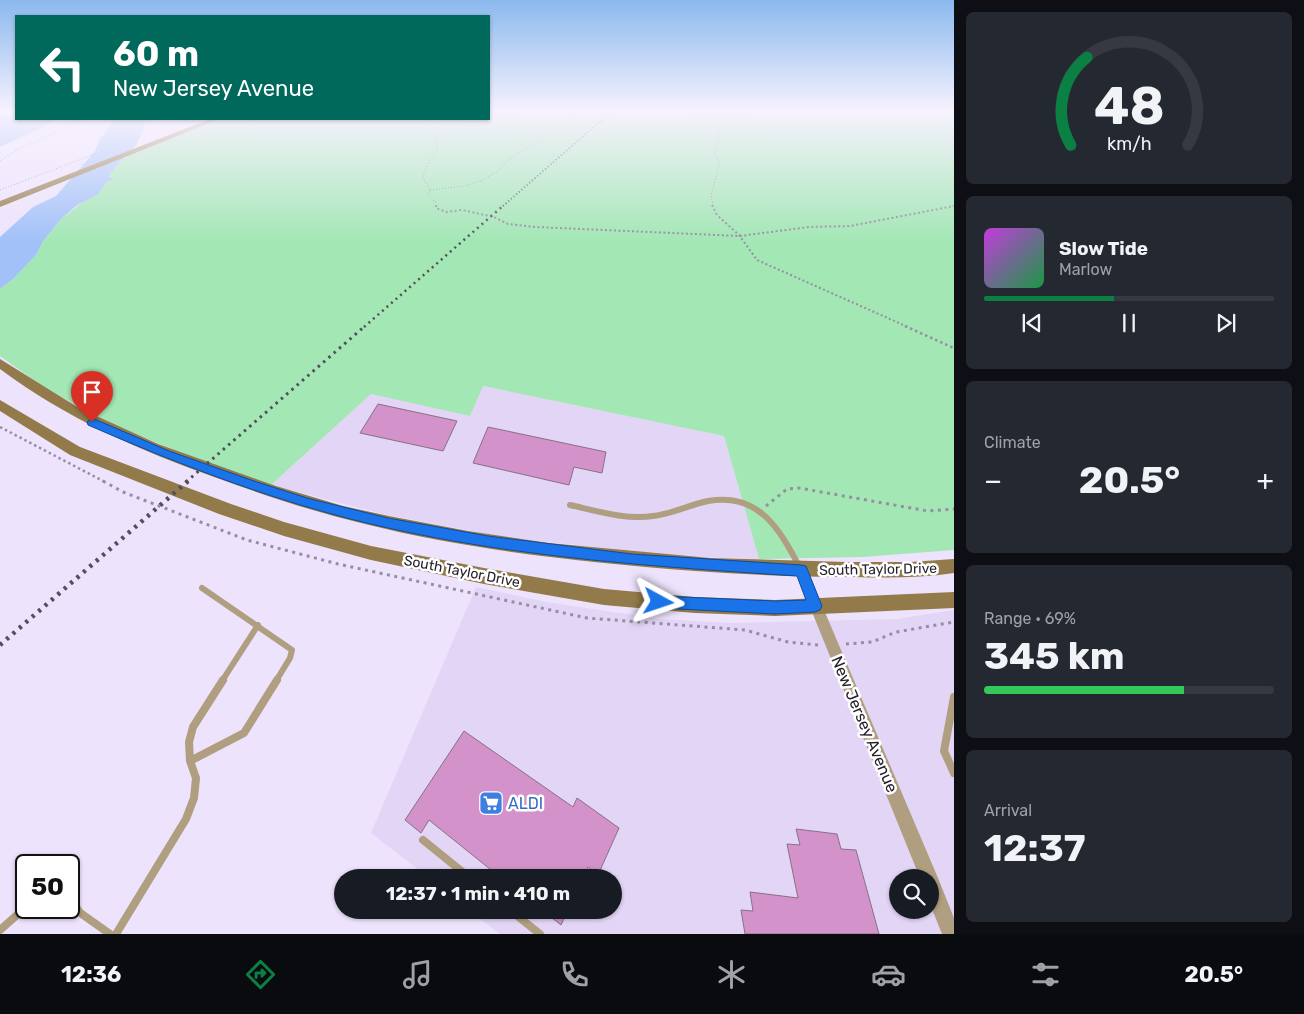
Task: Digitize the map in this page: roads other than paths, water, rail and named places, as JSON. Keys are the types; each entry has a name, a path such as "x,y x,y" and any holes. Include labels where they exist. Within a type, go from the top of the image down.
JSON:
{"main road":[{"path":"0,195 101,155"},
{"path":"0,204 122,155"},
{"name":"South Taylor Drive","path":"0,363 43,394 92,422 165,454 307,503 388,523 488,541 632,560 801,570 932,570 954,566"},
{"name":"South Taylor Drive","path":"0,405 75,451 226,509 284,529 372,553 484,576 604,597 704,605 775,608 954,600"}],"street":[{"name":"New Jersey Avenue","path":"801,570 925,869"},
{"name":"New Jersey Avenue","path":"939,904 951,934"}],"lane":[{"path":"570,505 632,518 663,515 709,501 722,500 749,504 762,510 775,523 801,570"},
{"path":"190,761 244,733 290,658 292,650 289,646 202,588"},
{"path":"116,934 186,819 194,798 196,778 190,761 189,742 193,727 258,625"},
{"path":"954,697 944,751 954,773"},
{"path":"423,840 459,869"},
{"path":"80,912 110,934"},
{"path":"0,930 15,917"},
{"path":"521,919 540,934"}],"water":[{"path":"92,155 127,155 111,172 109,177 113,180 108,181 98,194 76,206 61,219 43,241 36,255 13,279 0,289 0,237 33,207 56,196"}],"railway":[{"path":"503,206 562,155"},
{"path":"364,327 504,205"},
{"path":"186,482 365,326"},
{"path":"0,645 188,481"}],"place":[{"name":"ALDI","path":"491,803"}]}
